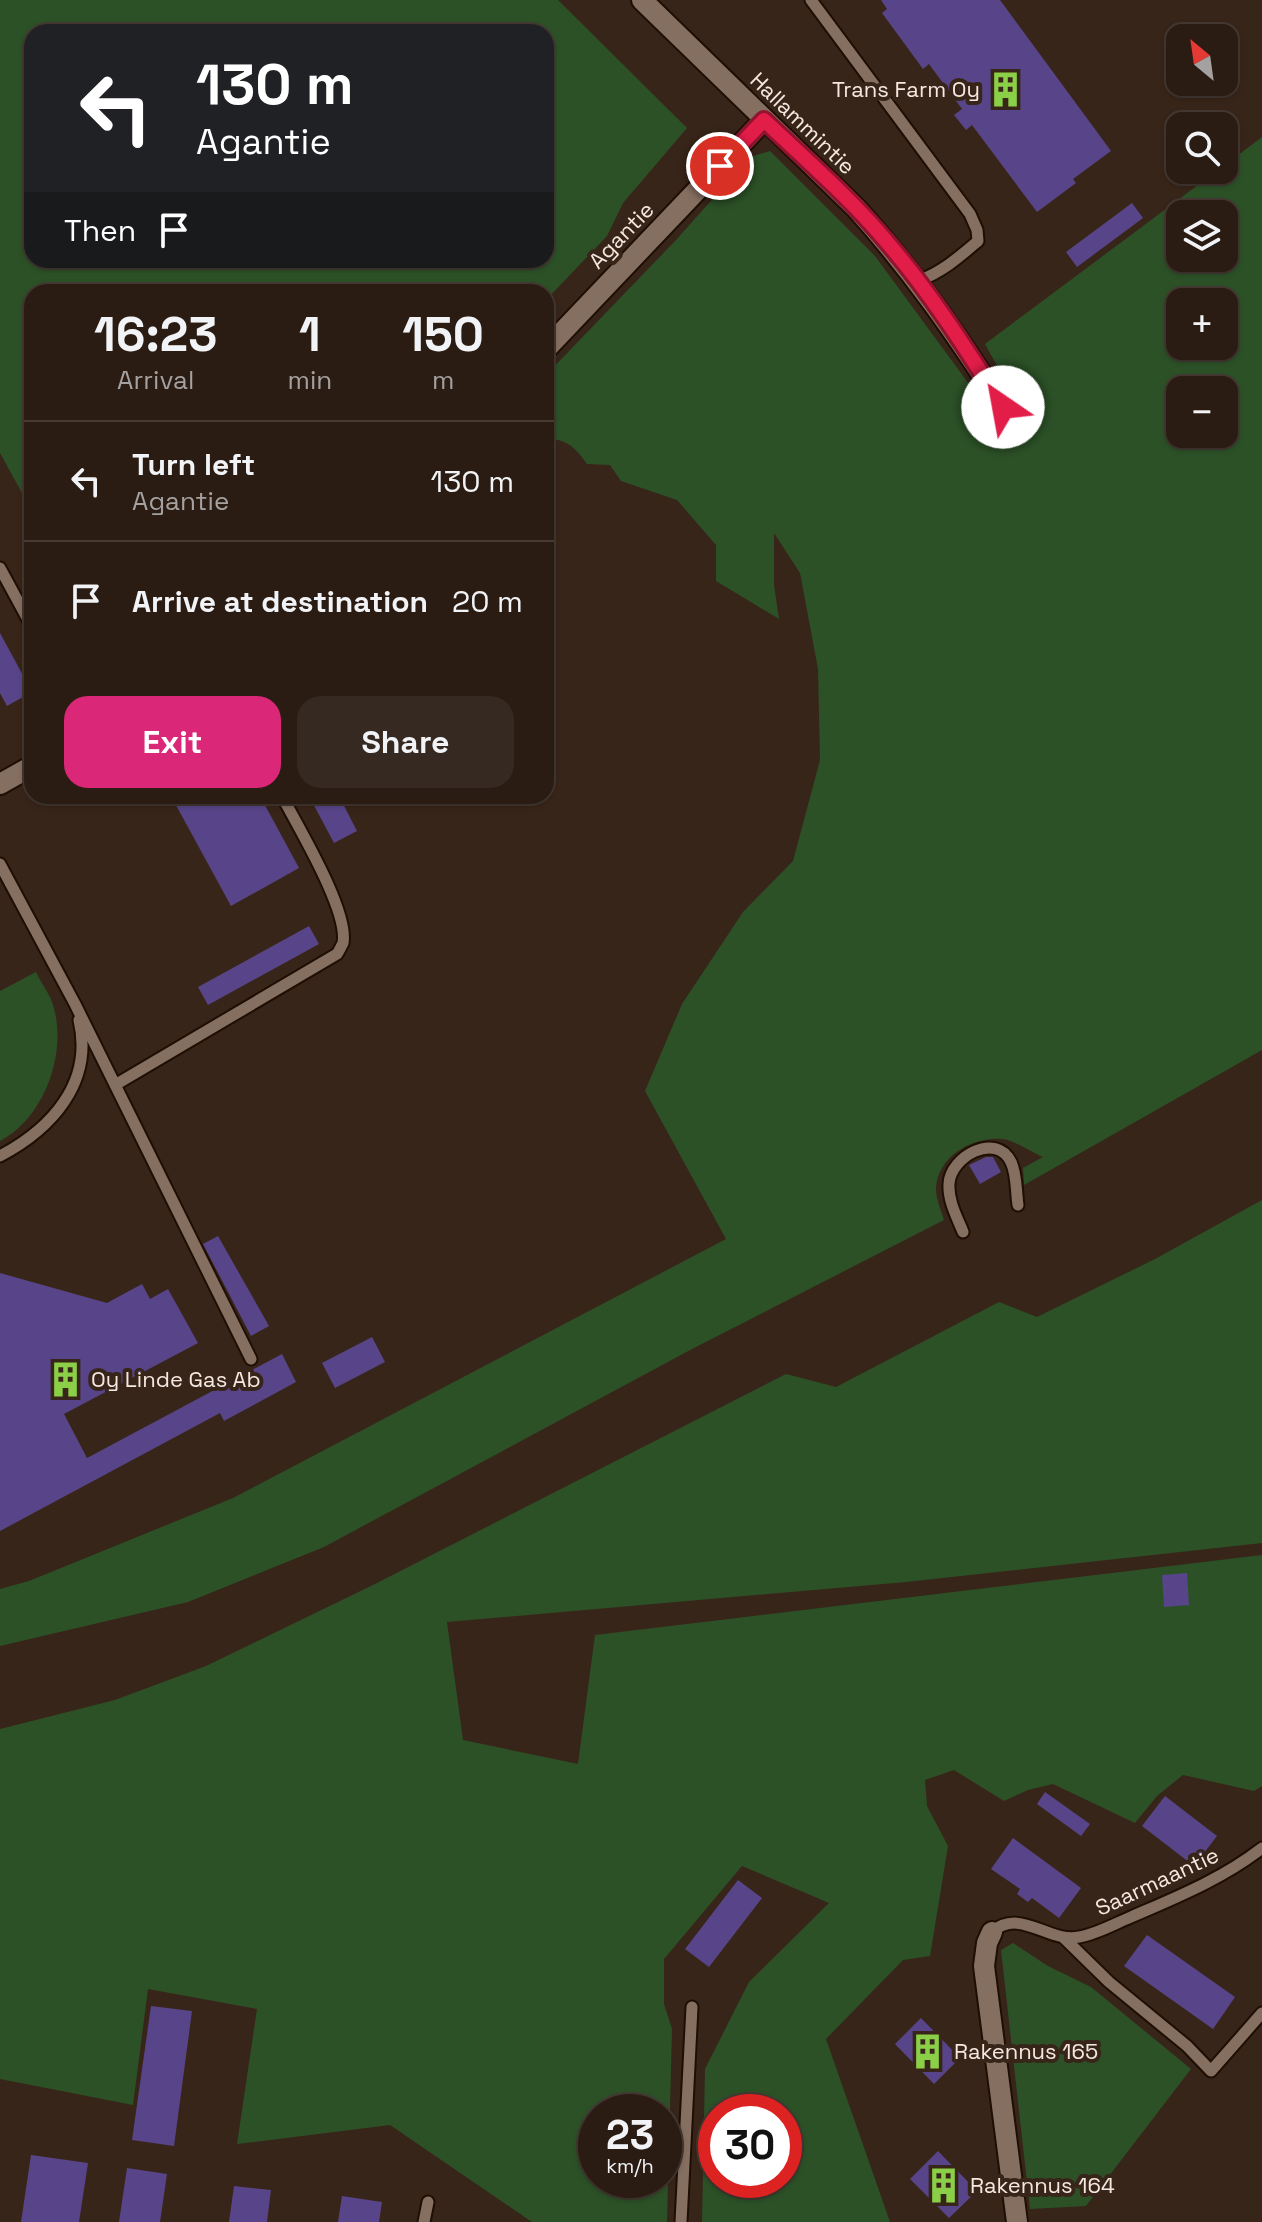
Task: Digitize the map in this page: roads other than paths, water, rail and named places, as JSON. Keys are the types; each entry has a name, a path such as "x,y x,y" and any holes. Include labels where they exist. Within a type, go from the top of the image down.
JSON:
{"street":[{"name":"Hallammintie","path":"642,0 856,208 918,281 1003,407"},
{"name":"Agantie","path":"554,341 764,120"},
{"path":"0,784 24,770"},
{"path":"992,1932 984,1966 1017,2222"}],"lane":[{"path":"811,0 970,214 977,230 978,241 954,262 939,273 918,281"},
{"path":"0,568 24,612"},
{"path":"115,1085 337,954 343,944 342,924 333,897 286,804"},
{"path":"0,864 75,1004 251,1359"},
{"path":"0,1156 36,1134 67,1099 81,1063 82,1041 75,1004"},
{"path":"963,1232 950,1200 948,1182 957,1165 973,1152 995,1147 1007,1156 1014,1169 1018,1205"},
{"name":"Saarmaantie","path":"1064,1938 1086,1936 1202,1887 1262,1848"},
{"path":"992,1932 999,1925 1022,1922 1064,1938 1109,1982 1187,2046 1211,2071 1262,2013"},
{"path":"681,2222 692,2007"},
{"path":"424,2222 428,2202"}],"place":[{"name":"Trans Farm Oy","path":"1006,89"},
{"name":"Oy Linde Gas Ab","path":"65,1379"},
{"name":"Rakennus 165","path":"928,2051"},
{"name":"Rakennus 164","path":"944,2185"}]}
